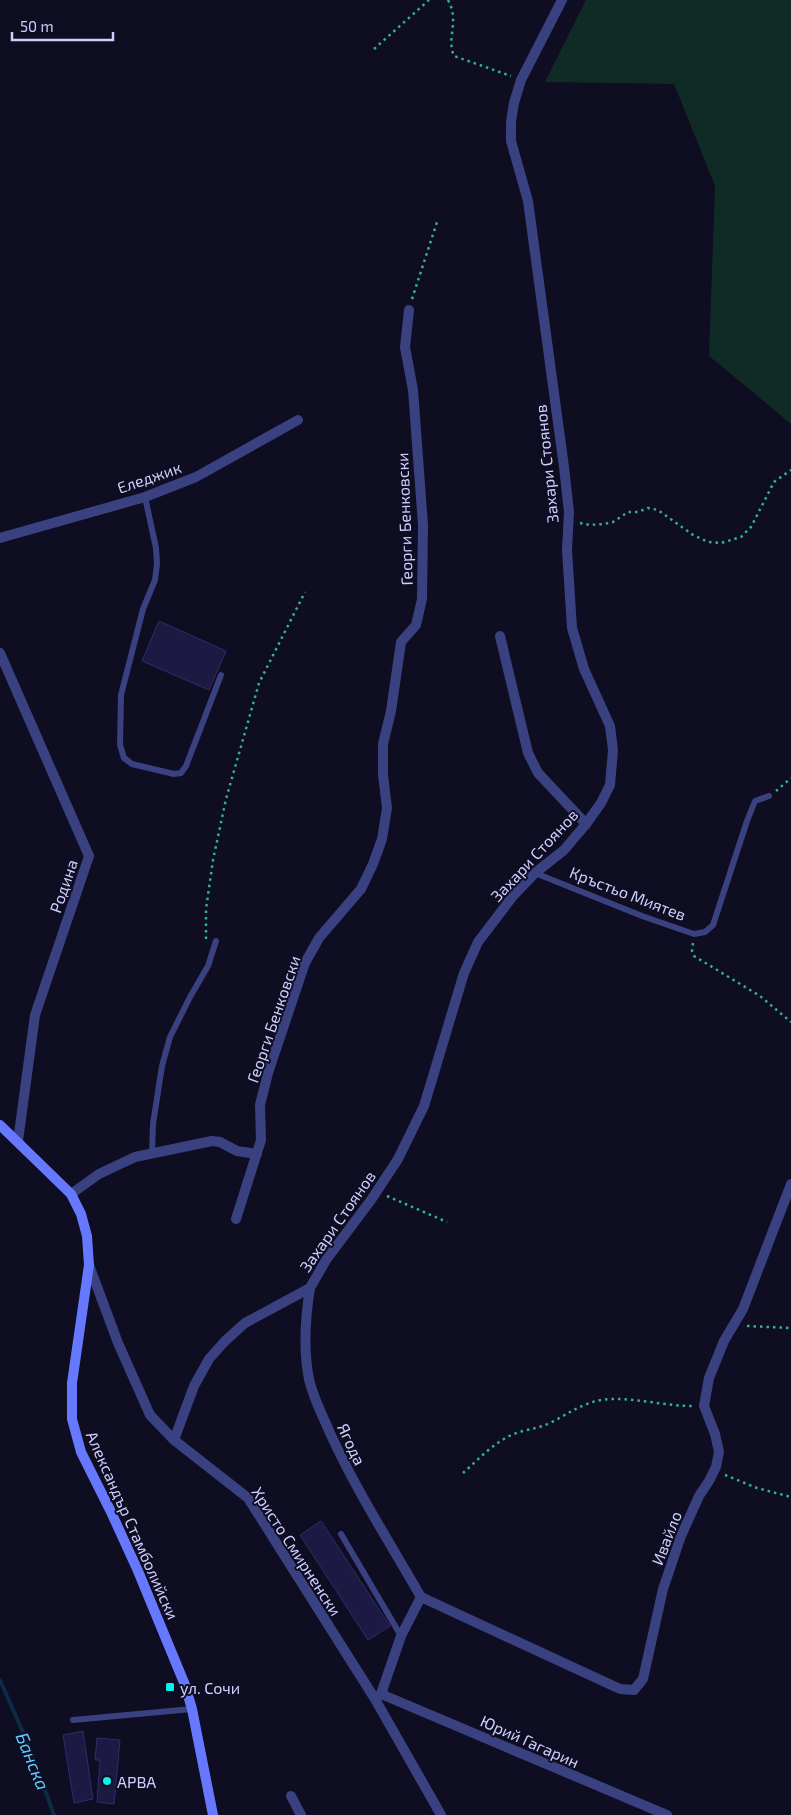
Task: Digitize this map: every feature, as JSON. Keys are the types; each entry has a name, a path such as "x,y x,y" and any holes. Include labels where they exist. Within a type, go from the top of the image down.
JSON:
{"street":[{"name":"Захари Стоянов","path":"174,1440 194,1386 209,1360 225,1341 245,1323 310,1288 326,1260 377,1191 398,1159 424,1106 464,974 478,942 513,896 535,873 564,850 586,824 601,803 610,785 613,750 610,726 584,669 572,628 564,467 528,201 511,141 514,103 522,80 562,0"},
{"name":"Георги Бенковски","path":"236,1219 261,1140 260,1105 268,1073 305,963 319,938 361,889 382,839 387,808 383,775 383,744 391,711 401,642 416,626 422,599 422,519 412,390 405,347 409,310"},
{"name":"Еледжик","path":"0,538 145,497 196,477 298,420"},
{"path":"500,636 528,753 538,773 586,824"},
{"name":"Родина","path":"0,653 89,856 35,1015 18,1141"},
{"name":"Александър Стамболийски","path":"0,1125 71,1194 81,1214 87,1236 89,1265 72,1383 72,1419 81,1452 112,1512 185,1685 192,1709 213,1815"},
{"path":"71,1194 100,1174 135,1157 212,1141 220,1142 237,1151 257,1154"},
{"path":"704,1406 709,1378 724,1341 743,1309 791,1184"},
{"name":"Христо Смирненски","path":"89,1265 118,1343 150,1415 174,1440 248,1498 378,1697 441,1815"},
{"name":"Ягода","path":"310,1288 305,1319 306,1348 309,1380 316,1400 347,1471 421,1597"},
{"name":"Ивайло","path":"421,1597 620,1689 634,1690 643,1679 663,1589 699,1496 714,1472 719,1452 715,1434 704,1406"},
{"path":"378,1697 401,1636 421,1597"},
{"name":"Юрий Гагарин","path":"378,1697 667,1815"},
{"path":"291,1796 301,1815"}],"lane":[{"path":"145,497 156,548 157,564 155,580 143,609 121,695 120,746 124,758 132,764 174,774 181,773 186,766 221,675"},
{"name":"Кръстьо Миятев","path":"535,873 642,916 694,934 705,932 713,925 755,801 769,796"},
{"path":"152,1154 153,1124 162,1066 170,1036 208,966 216,941"},
{"path":"341,1534 401,1636"},
{"path":"74,1720 192,1709"}],"path":[{"path":"374,49 429,0"},
{"path":"448,0 454,14 450,47 454,56 522,80"},
{"path":"409,310 438,220"},
{"path":"568,520 590,525 604,524 613,522 628,512 638,512 648,508 658,510 693,535 708,542 721,543 741,537 751,527 774,482 791,470"},
{"path":"211,958 206,939 206,909 213,860 226,799 259,683 306,592"},
{"path":"769,796 791,778"},
{"path":"694,934 692,951 694,956 760,996 791,1022"},
{"path":"377,1191 447,1222"},
{"path":"733,1326 791,1328"},
{"path":"463,1473 492,1446 514,1434 540,1428 581,1406 593,1402 610,1399 675,1406 704,1406"},
{"path":"714,1472 732,1476 757,1488 791,1497"}],"green space":[{"path":"586,0 791,0 791,424 709,356 715,186 674,84 545,82"}],"building":[{"path":"159,621 226,651 209,690 142,661"},
{"path":"321,1521 390,1626 368,1640 300,1535"},
{"path":"83,1731 93,1799 74,1803 63,1735"},
{"name":"АРВА","path":"97,1738 120,1740 114,1804 97,1802 100,1760 95,1760"}],"waterway":[{"name":"Банска","path":"0,1680 29,1746 54,1815"}],"place":[{"name":"ул. Сочи","path":"170,1687"},
{"name":"АРВА","path":"107,1781"}]}
